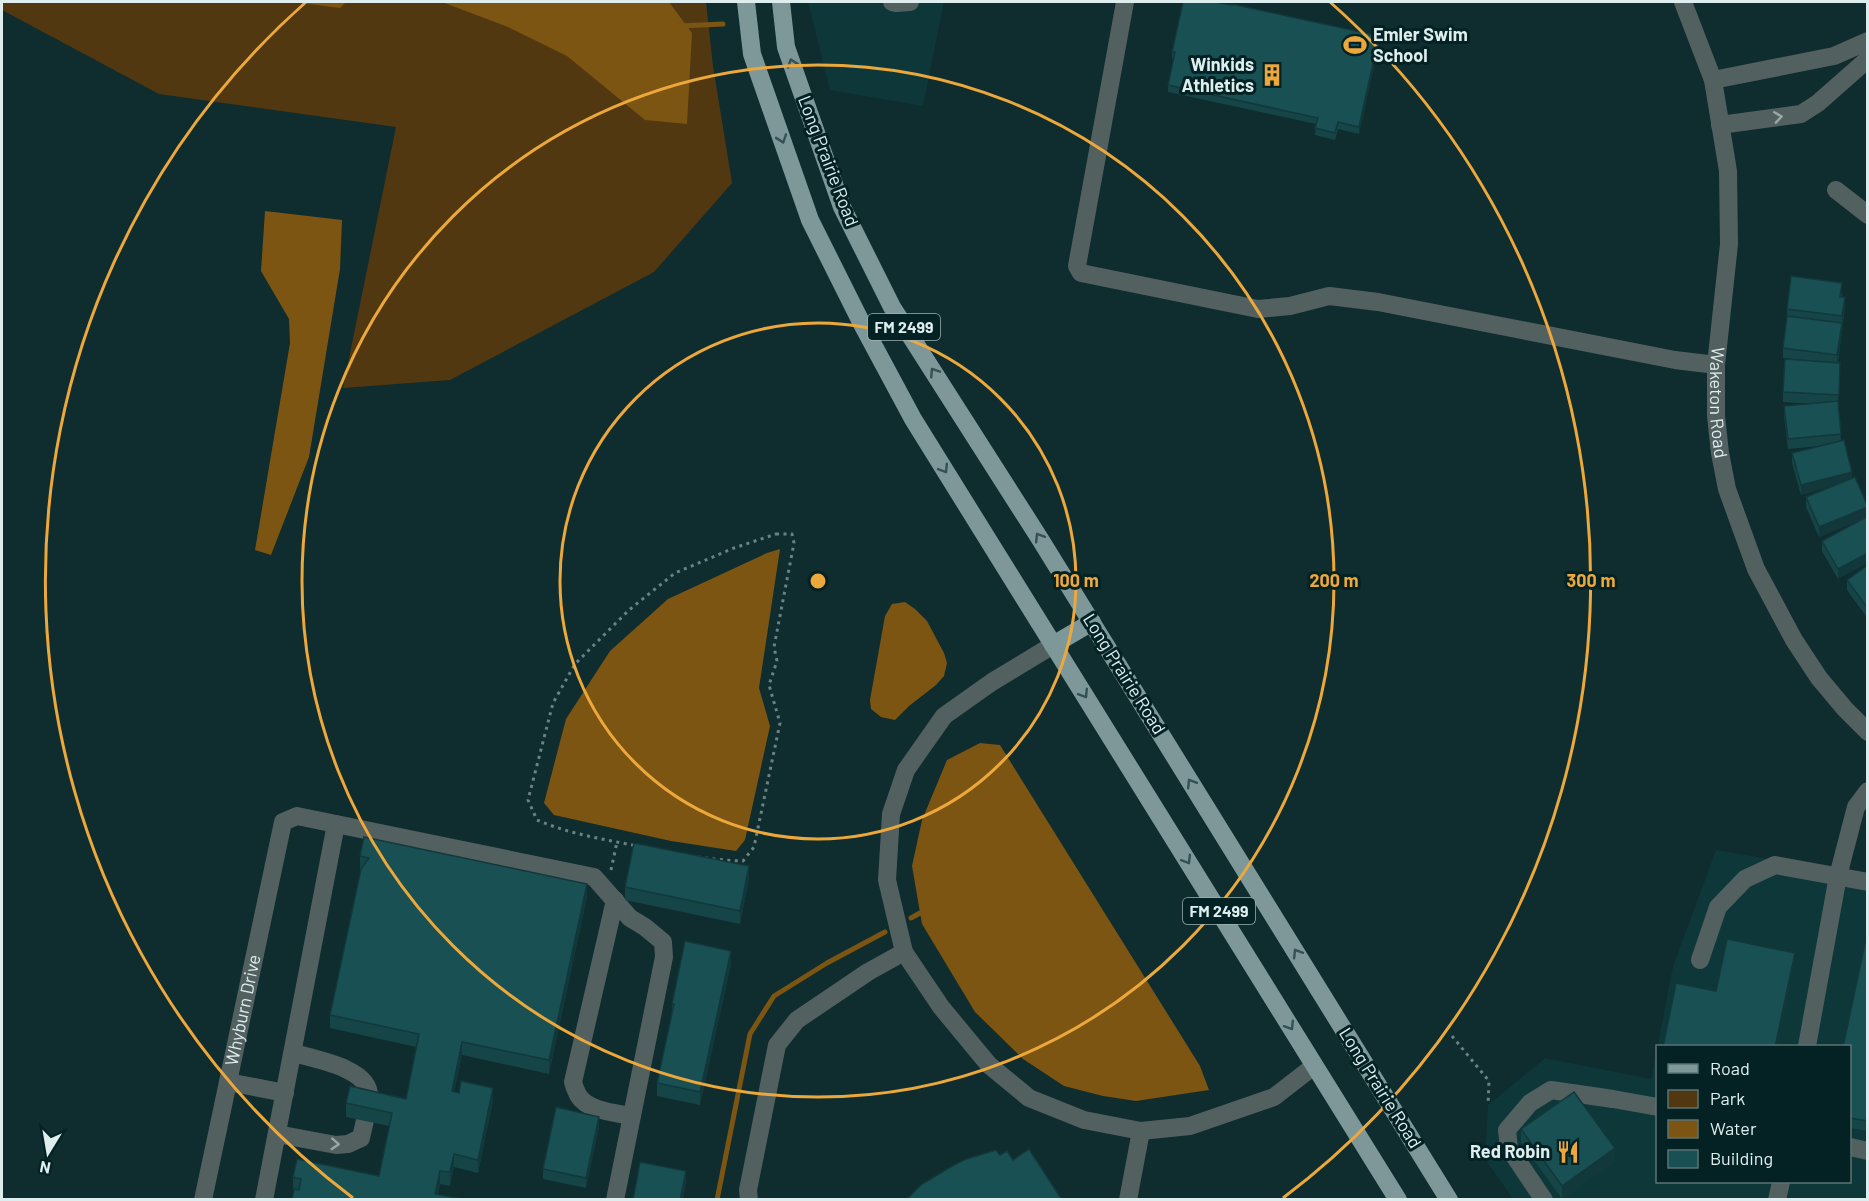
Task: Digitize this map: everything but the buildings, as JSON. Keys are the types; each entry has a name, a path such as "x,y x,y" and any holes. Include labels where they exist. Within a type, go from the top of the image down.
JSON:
{"main road":[{"name":"Long Prairie Road","path":"746,2 752,54 810,220 913,419 1398,1200"},
{"name":"Long Prairie Road","path":"781,2 786,46 842,207 892,307 1092,622 1449,1200"},
{"path":"1053,645 1092,622"}],"street":[{"path":"892,2 910,2"},
{"path":"1125,2 1077,266 1081,273 1258,309 1290,306 1329,296 1378,302 1675,360 1716,365"},
{"name":"Waketon Road","path":"1683,2 1713,80 1728,171 1729,244 1716,365 1716,416 1725,480 1756,569 1794,640 1819,678 1868,732"},
{"path":"1713,80 1834,56 1868,41"},
{"path":"1720,125 1801,114 1818,103 1868,58"},
{"path":"1836,190 1868,215"},
{"path":"1053,645 992,682 944,717 906,770 891,814 887,880 904,952 941,1007 989,1065 1029,1098 1084,1120 1141,1131 1190,1126 1274,1097 1314,1066"},
{"path":"1807,1045 1838,876 1856,807 1868,791"},
{"name":"Whyburn Drive","path":"204,1200 283,822 297,816 336,824"},
{"path":"264,1200 336,824 594,877 630,918 663,942 664,957 615,1200"},
{"path":"1700,960 1718,908 1745,879 1774,866 1868,882"},
{"path":"611,896 573,1082 579,1097 586,1103 600,1109 632,1116"},
{"path":"749,1200 748,1190 777,1045 797,1020 868,972 904,952"},
{"path":"277,1134 336,1145 348,1144 361,1138 369,1094 363,1080 354,1072 293,1053"},
{"path":"228,1082 285,1093"},
{"path":"1544,1200 1509,1148 1507,1130 1530,1103 1551,1090 1656,1107"},
{"path":"1128,1200 1141,1131"},
{"path":"1851,1147 1868,1151"},
{"path":"1778,1200 1781,1183"}],"path":[{"path":"776,534 792,534 794,543 774,647 777,661 769,685 780,723 754,847 743,861 711,860 617,842 557,829 537,820 528,800 553,703 575,664 629,610 675,573 766,537 776,534"},
{"path":"611,896 617,842"},
{"path":"1452,1036 1489,1081 1488,1106"}],"shaded area":[{"path":"808,2 944,2 923,106 830,90"},
{"path":"1716,850 1867,876 1867,1199 1513,1199 1485,1159 1488,1105 1545,1058 1651,1079 1656,1053 1656,1183 1851,1183 1851,1045 1658,1045 1673,966"}],"green space":[{"path":"2,2 706,2 713,66 732,183 654,272 450,380 343,388 396,127 159,94 2,10"}],"water":[{"path":"294,2 346,2 340,8"},
{"path":"442,2 669,2 692,33 687,124 645,120 567,56 508,27"},
{"path":"265,211 342,220 340,269 309,457 271,555 255,550 290,343 289,319 261,271"},
{"path":"780,549 759,688 770,726 745,840 736,851 671,841 554,815 544,803 566,719 610,651 668,599"},
{"path":"905,602 927,621 947,663 944,676 936,685 895,720 881,717 871,709 870,700 885,616 892,604"},
{"path":"980,743 1000,745 1200,1066 1209,1090 1136,1101 1103,1096 1064,1086 1023,1059 975,1012 922,924 912,866 922,820 947,760"}],"waterway":[{"path":"680,26 723,24"},
{"path":"911,918 920,913"},
{"path":"717,1200 750,1034 774,996 827,963 885,932"}],"place":[{"name":"Emler Swim School","path":"1355,45"},
{"name":"Winkids Athletics","path":"1272,75"},
{"name":"Red Robin","path":"1568,1152"}]}
